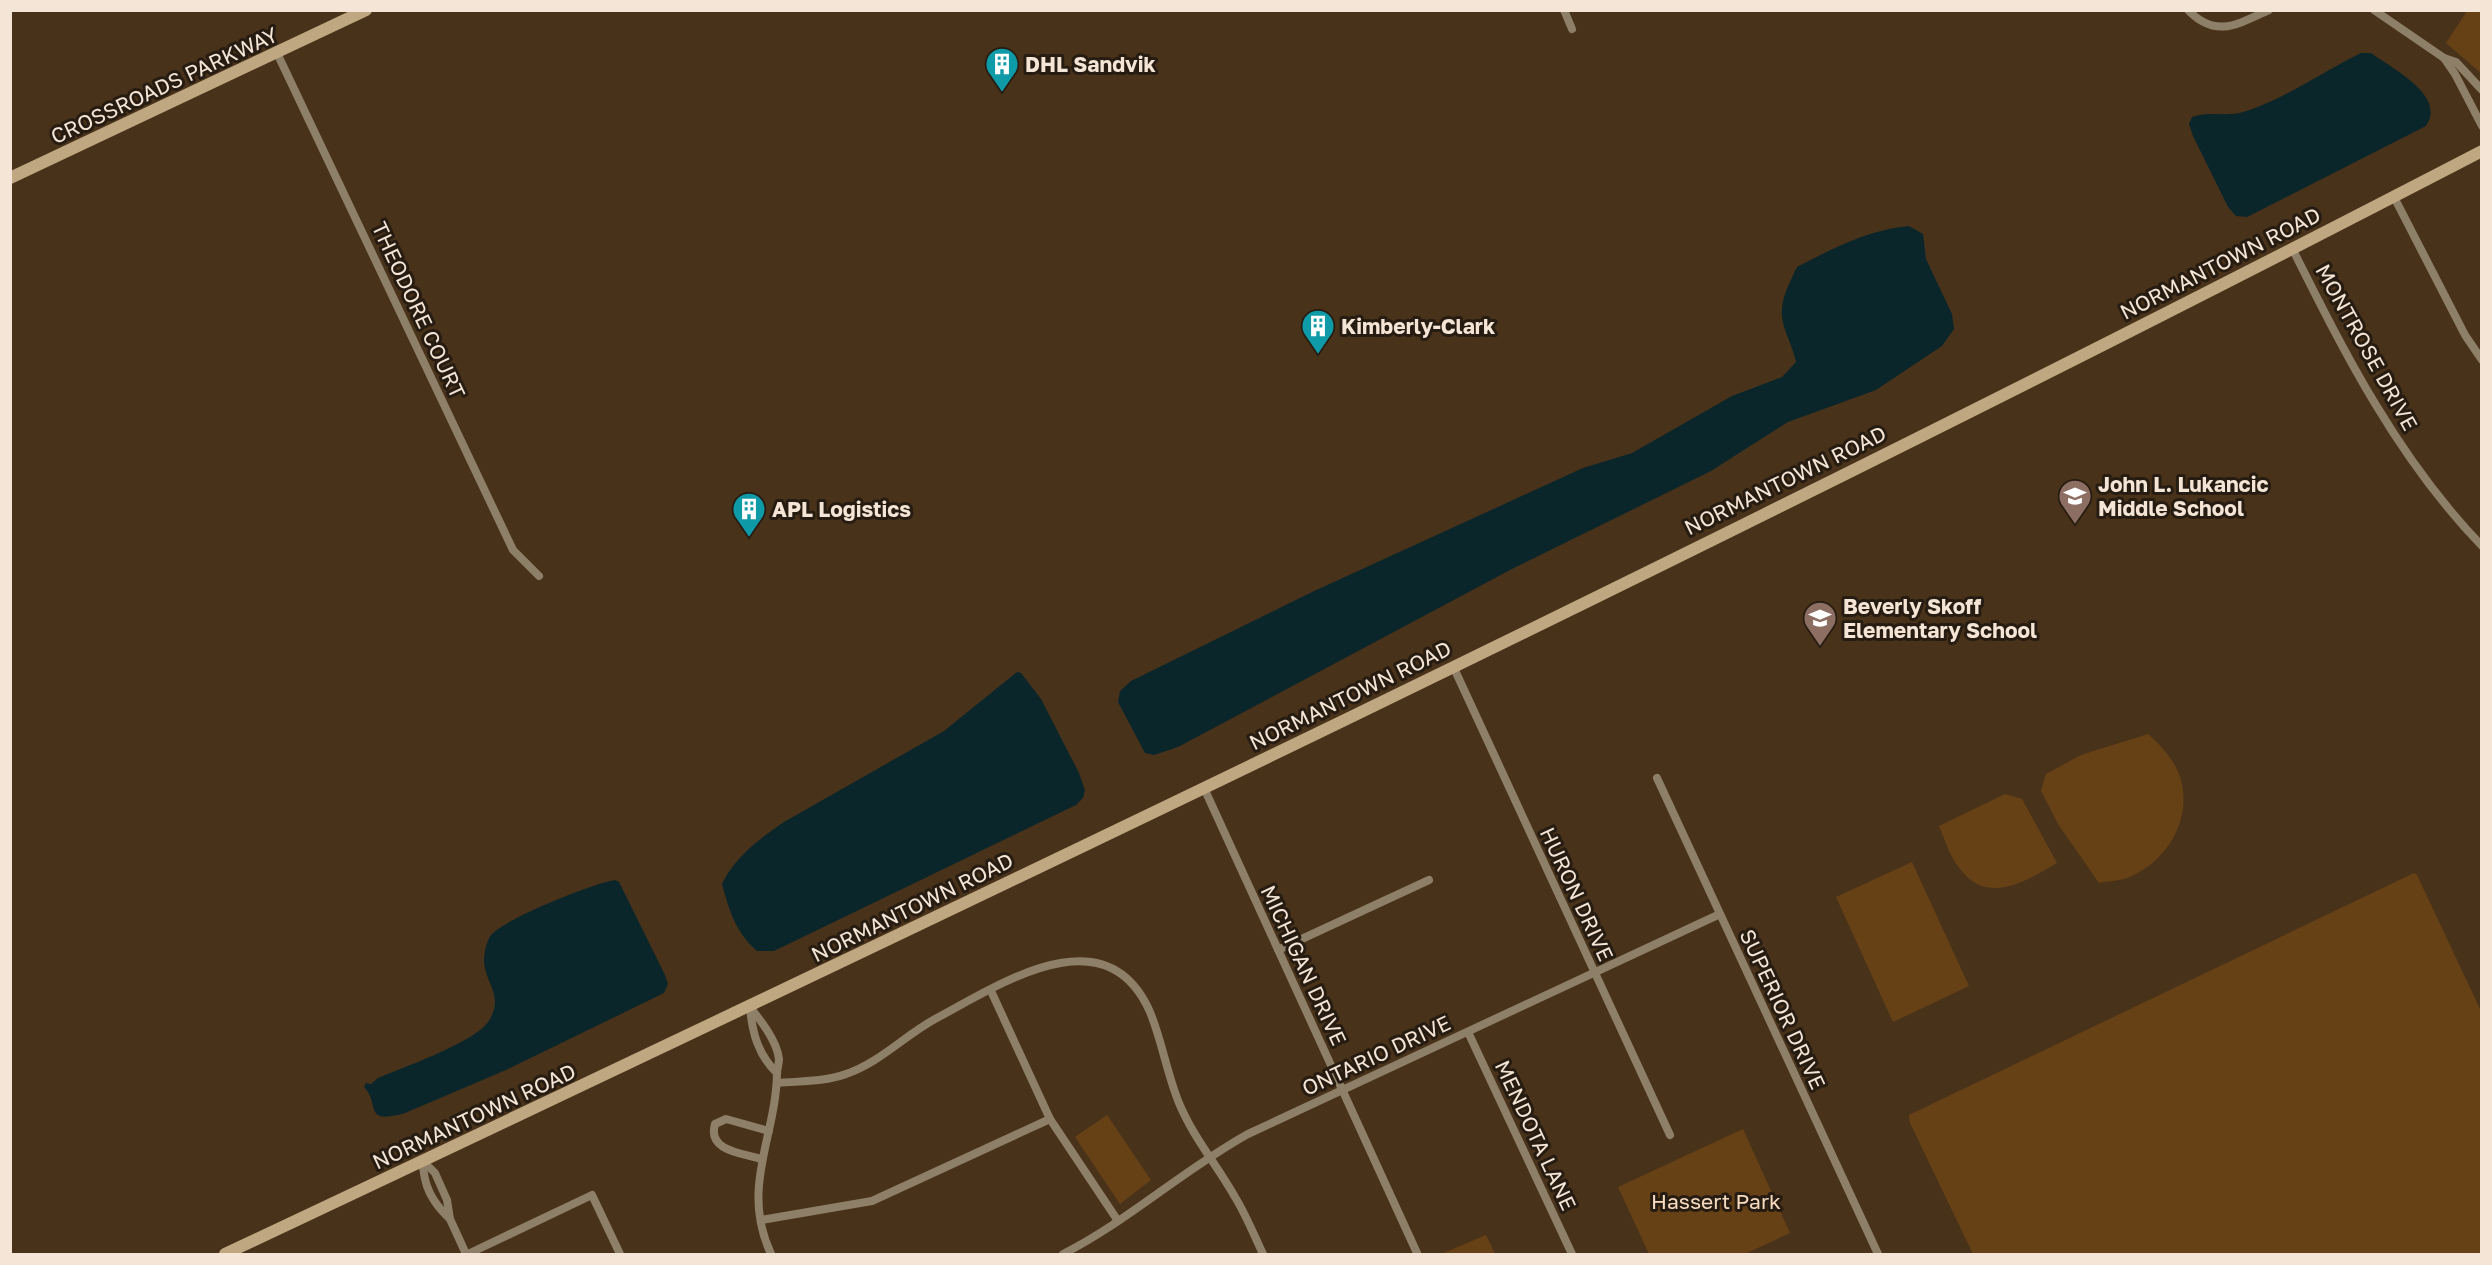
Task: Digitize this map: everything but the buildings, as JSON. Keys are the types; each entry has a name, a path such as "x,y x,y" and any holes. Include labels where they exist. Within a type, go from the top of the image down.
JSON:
{"street":[{"name":"CROSSROADS PARKWAY","path":"10,178 366,10"},
{"path":"1564,10 1572,29"},
{"path":"2188,10 2205,24 2217,28 2229,27 2269,10"},
{"path":"2374,10 2388,14 2444,58 2456,74 2481,126"},
{"name":"THEODORE COURT","path":"277,53 513,550 538,576"},
{"path":"2444,58 2456,62 2481,90"},
{"name":"NORMANTOWN ROAD","path":"225,1254 750,1007 1204,788 2292,248 2481,151"},
{"path":"2394,196 2465,335 2481,360"},
{"name":"MONTROSE DRIVE","path":"2292,248 2364,388 2410,459 2481,546"},
{"name":"HURON DRIVE","path":"1453,666 1593,973 1670,1135"},
{"name":"SUPERIOR DRIVE","path":"1656,778 1878,1254"},
{"name":"MICHIGAN DRIVE","path":"1204,788 1417,1253"},
{"path":"1278,950 1429,880"},
{"name":"ONTARIO DRIVE","path":"1063,1254 1118,1221 1208,1156 1248,1134 1720,914"},
{"path":"778,1083 827,1079 865,1066 928,1023 991,991 1055,963 1083,960 1101,963 1126,978 1150,1012 1179,1104 1208,1156 1235,1197 1263,1254"},
{"path":"991,991 1050,1119 1118,1221"},
{"path":"750,1007 764,1024 779,1059 778,1083 761,1159 758,1190 761,1220 771,1254"},
{"path":"750,1007 752,1031 766,1062 777,1073"},
{"name":"MENDOTA LANE","path":"1468,1032 1572,1254"},
{"path":"761,1159 721,1147 714,1139 713,1131 715,1124 726,1119 768,1131"},
{"path":"761,1220 872,1201 1050,1119"},
{"path":"423,1161 423,1179 435,1205 450,1219"},
{"path":"423,1161 435,1173 447,1200 450,1219 467,1254 592,1195 621,1254"}],"green space":[{"path":"2467,11 2481,11 2481,73 2446,43"},
{"path":"2148,734 2166,752 2179,774 2183,790 2180,822 2165,850 2141,871 2120,880 2099,883 2058,824 2041,791 2046,774 2081,755"},
{"path":"2005,794 2022,799 2057,863 2020,883 1995,888 1983,886 1971,880 1956,864 1939,826"},
{"path":"1912,862 1969,986 1893,1022 1836,897"},
{"path":"2414,873 2417,875 2481,1011 2481,1254 1973,1254 1910,1123 1909,1115"},
{"path":"1107,1115 1151,1180 1120,1204 1075,1137"},
{"name":"Hassert Park","path":"1743,1129 1790,1233 1745,1254 1649,1254 1618,1187"},
{"path":"1486,1235 1495,1254 1441,1254"}],"water":[{"path":"2361,53 2371,53 2403,75 2423,93 2429,104 2430,115 2426,126 2247,217 2236,216 2228,207 2193,136 2189,124 2192,117 2205,114 2231,114 2259,107"},
{"path":"1909,226 1923,234 1926,259 1952,314 1954,329 1942,346 1876,390 1788,422 1711,471 1510,570 1178,747 1154,755 1145,753 1118,702 1120,691 1131,681 1312,592 1583,468 1632,453 1732,396 1782,377 1796,362 1783,323 1782,311 1786,291 1797,267 1865,236"},
{"path":"1017,672 1021,673 1041,699 1079,773 1085,790 1083,798 1076,805 774,951 757,951 739,929 722,884 741,857 784,822 944,731"},
{"path":"615,880 619,882 665,975 668,984 664,993 506,1070 405,1113 383,1117 378,1115 364,1087 366,1083 371,1084 378,1078 454,1046 481,1030 488,1022 495,1005 484,962 491,935 513,920 550,903"}],"place":[{"name":"DHL Sandvik","path":"1002,93"},
{"name":"Kimberly-Clark","path":"1318,355"},
{"name":"John L. Lukancic Middle School","path":"2075,525"},
{"name":"APL Logistics","path":"749,538"},
{"name":"Beverly Skoff Elementary School","path":"1820,647"}]}
